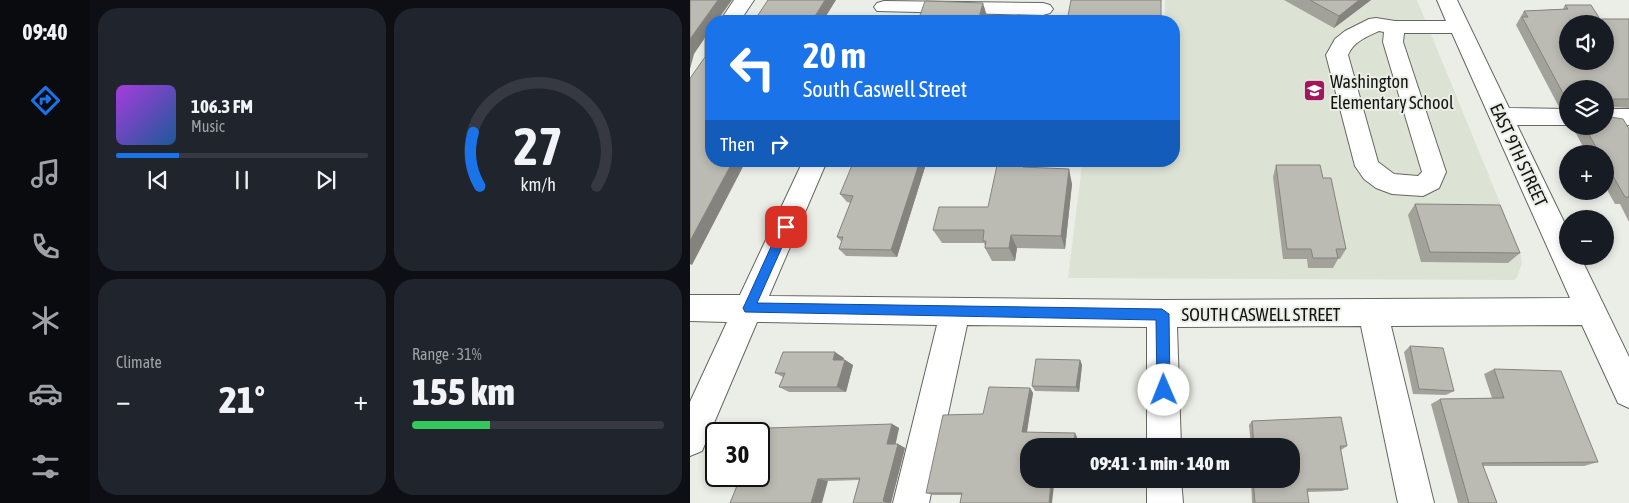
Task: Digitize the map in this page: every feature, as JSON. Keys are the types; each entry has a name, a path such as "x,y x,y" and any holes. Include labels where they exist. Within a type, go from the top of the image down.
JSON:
{"street":[{"path":"734,15 744,0"},
{"name":"EAST 9TH STREET","path":"1447,0 1629,392"},
{"path":"883,10 1044,9"},
{"path":"1395,27 1393,42 1434,172 1430,181 1423,186 1385,183 1374,176 1367,166 1338,55 1342,44 1366,28 1376,24 1395,27 1460,27"},
{"path":"1501,116 1559,117"},
{"path":"1614,117 1629,117"},
{"path":"690,439 812,167"},
{"name":"SOUTH CASWELL STREET","path":"690,308 1162,314 1592,311"},
{"path":"911,503 955,311"},
{"path":"1372,313 1416,503"},
{"path":"1162,314 1164,438"},
{"path":"1164,488 1165,503"}],"shaded area":[{"name":"Washington Elementary School","path":"1165,0 1417,0 1521,254 1522,263 1517,277 1514,280 1068,278 1082,167 1180,167 1180,15 1165,15"}],"building":[{"path":"690,0 718,0 707,15 705,15 705,18 690,39"},
{"path":"768,0 825,0 816,15 758,15"},
{"path":"1071,0 1161,0 1161,15 1068,15"},
{"path":"1310,0 1359,0 1339,16"},
{"path":"925,1 983,3 980,15 920,15"},
{"path":"1565,5 1591,5 1597,15 1559,15 1559,70 1614,70 1614,19 1629,19 1629,99 1614,99 1614,80 1559,80 1559,86 1522,17 1528,17 1524,11 1568,9"},
{"path":"705,57 705,167 730,167 690,241 690,78"},
{"path":"1614,118 1623,119 1629,129 1629,197 1625,197 1614,178 1614,145 1595,145 1589,135 1614,135"},
{"path":"1276,165 1320,165 1323,178 1331,178 1346,249 1336,249 1338,258 1313,258 1311,249 1287,249"},
{"path":"851,167 918,167 891,250 839,249 843,237 837,237 853,196 840,194"},
{"path":"997,167 1069,169 1061,236 1011,235 1009,248 985,248 986,241 983,241 984,230 933,230 939,207 988,207"},
{"path":"1415,204 1500,205 1520,253 1430,252"},
{"path":"1410,346 1443,348 1454,391 1419,389"},
{"path":"783,352 835,352 833,360 845,360 837,387 779,387 785,373 775,373"},
{"path":"1036,359 1080,360 1076,387 1032,386"},
{"path":"1494,369 1561,371 1598,462 1482,463 1497,503 1469,503 1440,399 1504,398"},
{"path":"989,387 1030,388 1022,432 1075,433 1075,438 1020,438 1020,488 1050,488 1049,503 960,503 962,493 926,493 943,415 983,414"},
{"path":"1341,417 1347,446 1340,446 1348,489 1307,489 1309,503 1255,503 1254,488 1300,488 1300,438 1253,438 1252,421"},
{"path":"892,424 887,444 898,444 883,501 888,503 853,503 860,478 818,479 811,503 730,503 737,487 770,487 770,428"}],"place":[{"name":"Washington Elementary School","path":"1314,91"}],"route":[{"path":"786,227 749,308 1162,314 1164,390"}]}
